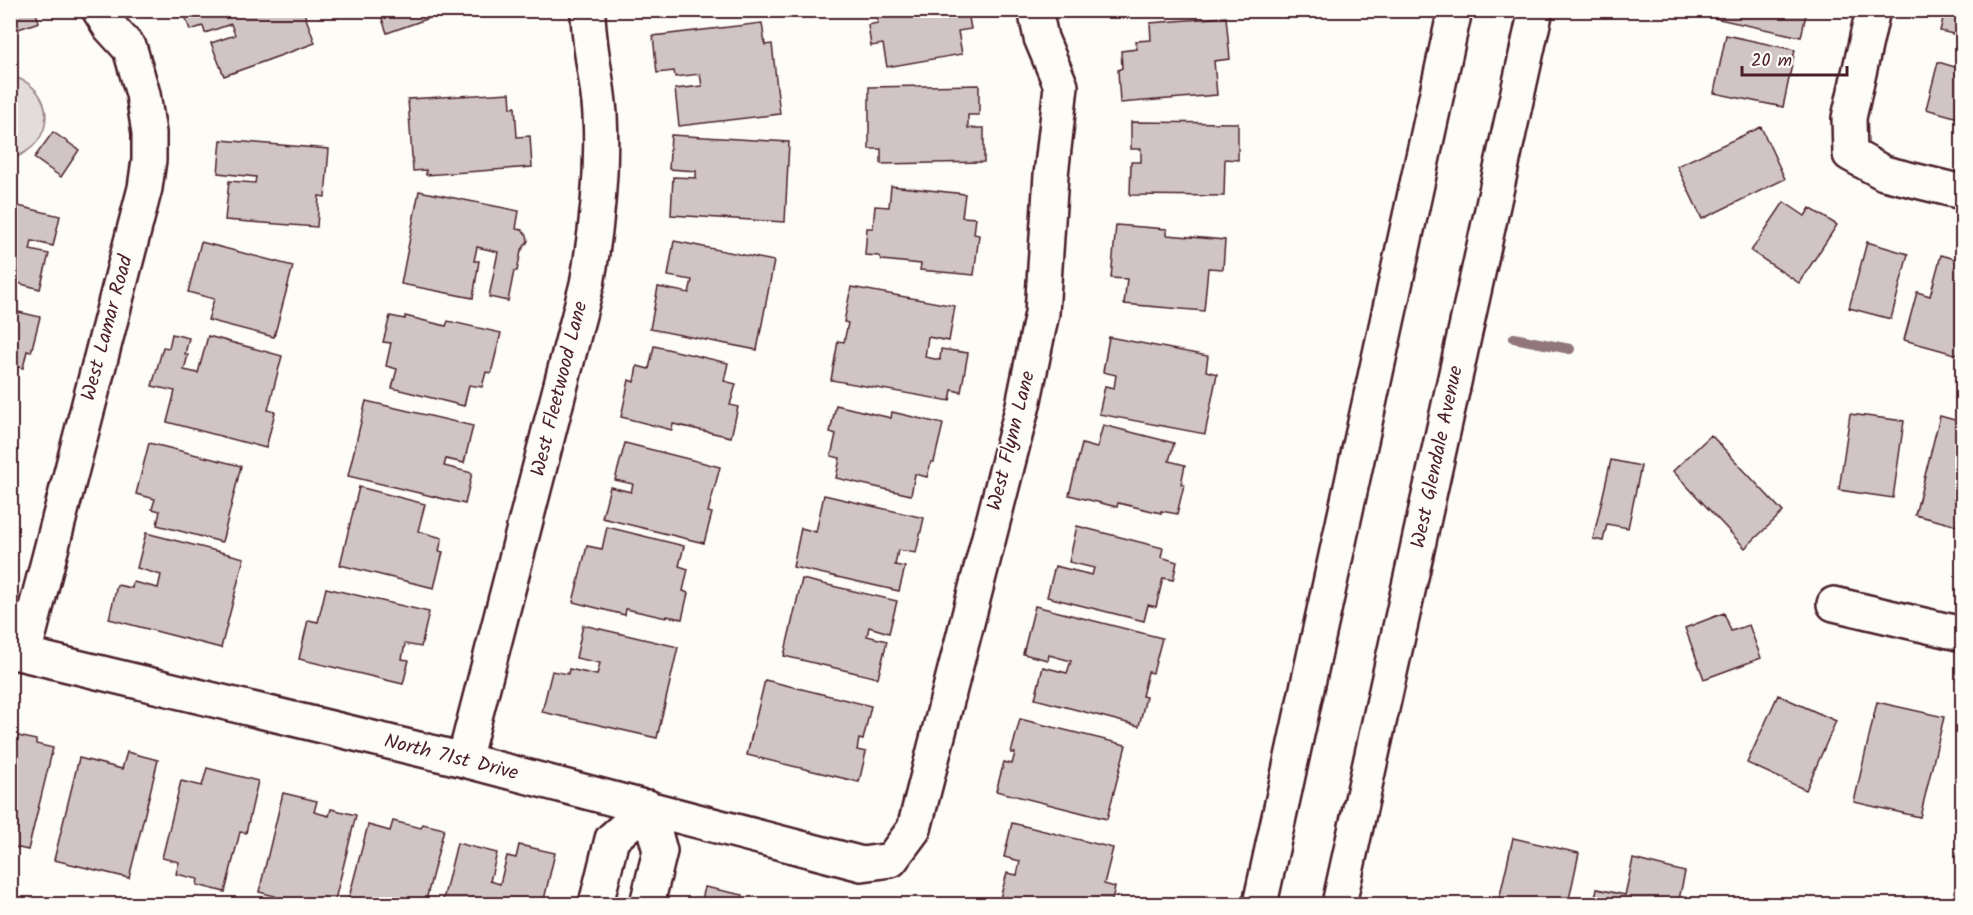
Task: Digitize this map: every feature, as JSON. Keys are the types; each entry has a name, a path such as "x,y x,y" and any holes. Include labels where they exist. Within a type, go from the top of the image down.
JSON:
{"street":[{"name":"West Lamar Road","path":"17,652 145,188 149,160 150,133 143,94 130,49 109,26 99,10"},
{"name":"West Fleetwood Lane","path":"464,760 586,284 596,231 600,115 588,10"},
{"name":"West Flynn Lane","path":"891,860 914,829 1023,405 1042,313 1061,86 1041,38 1036,19 1037,10"},
{"path":"1260,904 1455,10"},
{"name":"West Glendale Avenue","path":"1340,904 1536,10"},
{"path":"1873,10 1849,118 1850,154 1884,173 1962,192"},
{"path":"1834,604 1962,634"},
{"name":"North 71st Drive","path":"17,652 464,760 862,864 891,860"},
{"path":"596,904 612,839 648,807 660,851 647,904"}],"shaded area":[{"path":"11,76 26,82 37,92 44,104 46,117 44,130 37,142 26,152 11,159"}],"building":[{"path":"10,10 35,10 39,22 10,32"},
{"path":"183,10 303,10 315,43 224,76 211,43 235,35 231,24 205,33 203,26 190,30"},
{"path":"379,10 452,10 387,33"},
{"path":"876,10 971,10 968,12 971,29 958,31 962,54 887,67 883,44 871,46 868,25 878,23"},
{"path":"1715,10 1807,10 1801,37 1714,18"},
{"path":"1945,10 1962,10 1962,36 1940,31"},
{"path":"1226,17 1230,59 1214,61 1217,95 1120,103 1118,70 1122,68 1121,51 1137,49 1136,41 1151,40 1150,23"},
{"path":"762,23 765,45 772,44 780,114 679,126 675,89 702,86 700,74 675,77 674,71 657,73 653,36"},
{"path":"1726,35 1795,50 1783,107 1714,93"},
{"path":"1938,62 1962,69 1962,119 1926,109"},
{"path":"979,85 979,115 968,115 968,128 984,128 984,162 881,164 881,149 869,149 869,87"},
{"path":"510,93 511,108 515,107 517,137 530,136 532,167 426,175 426,170 413,171 408,99"},
{"path":"1131,122 1238,123 1238,160 1225,159 1224,196 1130,195 1131,162 1141,162 1141,149 1131,149"},
{"path":"1761,127 1785,179 1702,219 1677,166"},
{"path":"53,132 79,150 61,177 34,158"},
{"path":"671,135 789,142 785,222 671,215 673,177 696,178 696,171 669,169"},
{"path":"221,140 329,149 325,197 319,196 317,227 225,220 229,181 255,183 256,177 218,173"},
{"path":"891,186 965,194 962,217 976,218 974,234 979,235 974,275 920,270 921,264 882,260 879,256 865,255 867,228 873,228 875,206 889,207"},
{"path":"419,191 519,211 516,229 522,230 527,235 528,241 521,251 517,271 514,271 508,301 489,297 498,252 477,247 474,261 479,261 473,298 401,284"},
{"path":"1784,202 1805,216 1810,208 1837,225 1799,283 1751,251"},
{"path":"10,204 60,216 53,246 32,241 30,250 49,254 40,289 10,281"},
{"path":"1116,225 1167,229 1167,235 1225,240 1223,269 1208,268 1204,311 1124,304 1127,279 1111,278"},
{"path":"674,241 774,261 757,350 650,329 658,287 689,293 692,280 668,276"},
{"path":"201,242 293,266 274,337 208,320 214,299 188,292"},
{"path":"1867,242 1908,254 1891,319 1849,308"},
{"path":"1941,255 1962,261 1962,356 1904,340 1917,292 1930,296"},
{"path":"851,287 955,306 949,341 928,337 925,357 940,360 941,349 968,353 961,392 952,390 950,401 831,380 838,341 844,342 848,323 844,322"},
{"path":"10,310 40,317 31,352 27,351 23,368 10,365"},
{"path":"390,316 405,319 405,316 446,326 448,321 501,333 491,373 486,372 482,387 469,385 464,406 392,388 397,369 386,366 391,343 383,342"},
{"path":"172,334 189,338 184,370 198,373 208,336 282,356 268,410 275,412 266,448 167,422 175,391 152,386 163,347 169,348"},
{"path":"1109,337 1208,356 1206,371 1217,374 1205,434 1099,414 1105,386 1114,388 1116,375 1103,372"},
{"path":"654,346 728,363 724,381 736,384 730,405 738,407 731,437 673,424 672,430 621,417 629,380 634,382 637,366 649,369"},
{"path":"366,401 473,426 464,463 446,459 444,466 472,473 465,504 348,476"},
{"path":"836,405 891,418 892,412 943,424 934,462 931,462 927,477 915,474 911,495 836,478 840,458 831,456 836,434 830,432"},
{"path":"1850,414 1904,421 1893,498 1839,490"},
{"path":"1940,416 1962,422 1962,527 1915,515"},
{"path":"1103,425 1174,443 1169,461 1185,465 1181,484 1184,485 1177,514 1161,511 1161,513 1118,503 1117,507 1069,495 1082,444 1097,448"},
{"path":"1711,435 1783,512 1745,548 1673,471"},
{"path":"149,443 241,466 222,542 157,525 160,511 152,509 155,499 136,494"},
{"path":"625,443 720,467 708,512 712,513 704,543 602,518 610,487 631,492 633,484 615,480"},
{"path":"1611,460 1641,466 1628,528 1607,524 1603,541 1593,539"},
{"path":"359,487 425,504 418,531 442,538 439,551 443,552 434,588 340,565"},
{"path":"824,495 924,518 916,553 898,550 895,565 905,567 899,591 793,567 801,528 816,532"},
{"path":"1077,526 1163,548 1161,557 1177,562 1173,580 1163,578 1156,607 1148,605 1144,621 1047,597 1055,566 1092,575 1094,568 1069,562"},
{"path":"607,527 684,546 679,566 688,569 683,591 688,593 682,619 667,616 666,618 626,609 625,615 573,602 587,546 602,549"},
{"path":"146,533 244,558 221,648 109,619 117,585 132,588 133,582 158,588 161,575 137,568"},
{"path":"802,579 897,601 889,633 869,627 867,636 887,641 878,678 784,656"},
{"path":"326,588 429,612 421,647 405,644 402,659 409,660 403,684 299,659 308,620 318,622"},
{"path":"1035,606 1162,638 1153,673 1148,672 1142,696 1146,697 1139,726 1035,699 1043,667 1067,673 1071,661 1049,655 1048,660 1023,654"},
{"path":"1724,613 1731,631 1749,625 1761,658 1704,679 1685,628"},
{"path":"583,625 678,647 657,738 542,712 552,671 568,674 569,669 597,675 600,663 576,658"},
{"path":"765,680 871,706 863,740 859,739 857,750 866,752 859,782 747,755"},
{"path":"1778,695 1836,721 1806,790 1747,763"},
{"path":"1877,702 1944,717 1920,817 1854,802"},
{"path":"1020,719 1126,745 1107,819 996,791 1004,762 1012,764 1015,753 1011,753"},
{"path":"10,734 36,740 36,744 53,748 28,850 10,846"},
{"path":"127,752 158,760 129,878 54,860 79,758 122,769"},
{"path":"207,768 258,781 246,833 240,832 225,892 197,885 198,879 176,874 179,862 162,858 181,781 202,786"},
{"path":"283,793 317,801 314,812 329,816 331,809 356,815 334,904 273,904 275,896 259,892"},
{"path":"393,821 421,828 423,824 444,829 425,904 364,904 348,901 368,825 390,831"},
{"path":"1012,823 1113,848 1104,884 1115,887 1111,904 1024,904 1000,898 1007,873 1017,875 1020,861 1004,857"},
{"path":"1513,838 1579,853 1568,904 1498,904"},
{"path":"457,843 497,853 490,881 500,884 507,856 516,858 519,845 555,853 543,904 442,904"},
{"path":"1633,859 1685,872 1678,904 1593,904 1597,889 1625,895"},
{"path":"705,887 743,895 740,904 701,904"}],"waterway":[{"path":"1514,338 1570,349"}]}
